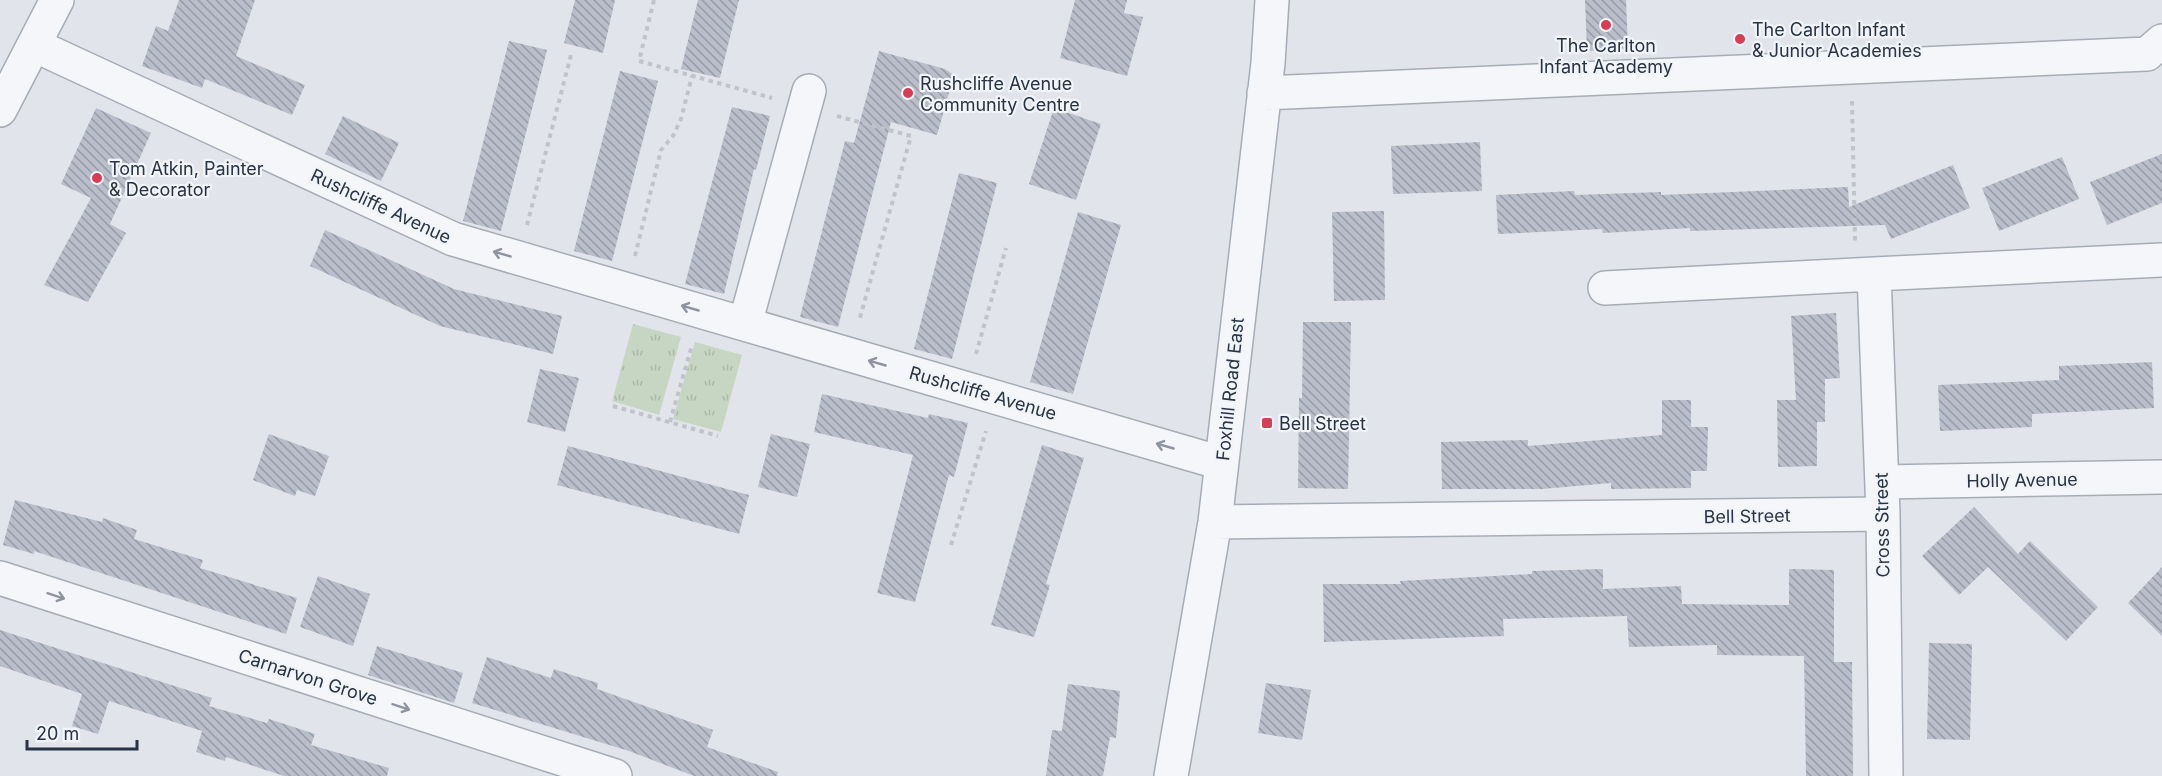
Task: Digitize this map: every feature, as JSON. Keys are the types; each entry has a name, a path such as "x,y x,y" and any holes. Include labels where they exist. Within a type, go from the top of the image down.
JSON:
{"street":[{"path":"0,110 57,0"},
{"name":"Foxhill Road East","path":"1171,776 1215,522 1264,93 1272,0"},
{"path":"1264,93 2146,54 2162,42"},
{"name":"Rushcliffe Avenue","path":"34,45 453,239 1221,463"},
{"path":"745,324 809,91"},
{"path":"1605,288 2162,260"},
{"name":"Cross Street","path":"1874,274 1883,514 1887,776"},
{"name":"Holly Avenue","path":"1881,482 2162,477"},
{"name":"Bell Street","path":"1215,522 1883,514"},
{"name":"Carnarvon Grove","path":"0,578 615,776"}],"path":[{"path":"518,259 572,51"},
{"path":"626,290 661,150 677,128 692,76"},
{"path":"1852,98 1855,258 1874,274"},
{"path":"951,545 981,393 1006,248"},
{"path":"670,422 701,311"},
{"path":"613,406 718,436"}],"green space":[{"path":"633,324 681,337 659,415 612,401"},
{"path":"695,342 742,355 721,432 673,419"}],"building":[{"path":"179,0 255,0 236,56 305,85 292,115 205,79 202,88 142,66 156,26 168,31"},
{"path":"575,0 615,0 603,53 564,43"},
{"path":"698,0 739,0 720,78 681,69"},
{"path":"1075,0 1127,0 1124,13 1143,17 1127,76 1060,58"},
{"name":"The Carlton Infant Academy","path":"1585,0 1626,0 1628,49 1587,51"},
{"path":"509,41 547,50 501,231 463,221"},
{"path":"879,51 945,69 954,75 937,135 891,122 838,327 800,317 845,141 854,143"},
{"path":"620,71 658,81 612,261 574,251"},
{"path":"732,107 770,116 756,170 754,169 724,294 685,284"},
{"path":"96,108 151,133 110,224 126,233 88,302 44,285 91,198 61,184"},
{"path":"1054,108 1101,124 1076,200 1029,184"},
{"path":"343,116 399,143 381,181 325,154"},
{"path":"1480,142 1482,191 1393,194 1391,146"},
{"path":"2162,154 2162,203 2107,225 2090,182"},
{"path":"2062,157 2079,199 1999,231 1982,188"},
{"path":"1953,165 1970,208 1891,239 1885,225 1690,231 1690,228 1603,233 1602,229 1498,234 1496,195 1574,191 1575,195 1661,192 1661,195 1848,187 1849,207"},
{"path":"959,173 997,183 952,359 914,349"},
{"path":"1384,211 1385,300 1334,301 1332,212"},
{"path":"1078,212 1121,225 1073,394 1030,382"},
{"path":"325,230 454,289 562,316 553,354 440,326 310,266"},
{"path":"1836,313 1840,378 1825,379 1825,422 1817,422 1817,466 1778,467 1777,400 1796,400 1791,316"},
{"path":"1303,322 1351,322 1348,489 1298,488"},
{"path":"2152,362 2154,408 2032,414 2032,427 1940,431 1938,385 2059,380 2059,366"},
{"path":"540,369 579,378 565,432 527,422"},
{"path":"822,394 928,418 929,414 968,423 954,477 949,475 915,602 877,593 913,455 814,432"},
{"path":"1662,400 1691,400 1691,427 1708,427 1707,471 1691,471 1691,488 1611,489 1611,483 1542,489 1442,489 1441,442 1528,440 1528,446 1662,435"},
{"path":"269,434 329,456 315,496 297,490 295,496 253,480"},
{"path":"771,434 810,444 797,497 758,487"},
{"path":"1042,445 1084,458 1046,584 1050,585 1034,637 991,625"},
{"path":"568,446 749,495 739,534 557,485"},
{"path":"15,500 102,522 103,518 137,530 134,539 203,560 200,568 297,598 286,634 34,551 34,554 3,545"},
{"path":"1974,507 2018,554 2030,541 2098,607 2066,641 1988,567 1959,595 1922,556"},
{"path":"2162,567 2162,636 2128,603"},
{"path":"1603,569 1603,589 1681,586 1682,604 1789,605 1789,569 1834,570 1834,662 1852,662 1853,776 1806,776 1804,656 1717,655 1717,645 1629,647 1627,616 1503,619 1504,636 1324,642 1323,584 1401,584 1400,581 1532,574 1532,571"},
{"path":"318,576 370,594 353,646 300,627"},
{"path":"0,630 212,698 209,706 267,723 269,719 315,734 311,745 389,768 387,776 284,776 226,757 225,761 196,752 202,731 109,701 98,734 72,726 82,694 0,666"},
{"path":"1929,643 1972,644 1970,740 1927,739"},
{"path":"377,646 463,673 454,703 368,675"},
{"path":"487,657 551,678 554,669 598,683 597,689 713,730 707,747 778,772 777,776 694,776 629,751 472,703"},
{"path":"1266,683 1311,690 1302,740 1258,733"},
{"path":"1068,684 1120,691 1116,738 1110,737 1103,776 1046,776 1052,730 1062,731"}],"place":[{"name":"The Carlton Infant Academy","path":"1606,25"},
{"name":"The Carlton Infant & Junior Academies","path":"1740,39"},
{"name":"Rushcliffe Avenue Community Centre","path":"908,93"},
{"name":"Tom Atkin, Painter & Decorator","path":"97,178"},
{"name":"Bell Street","path":"1267,423"}]}
